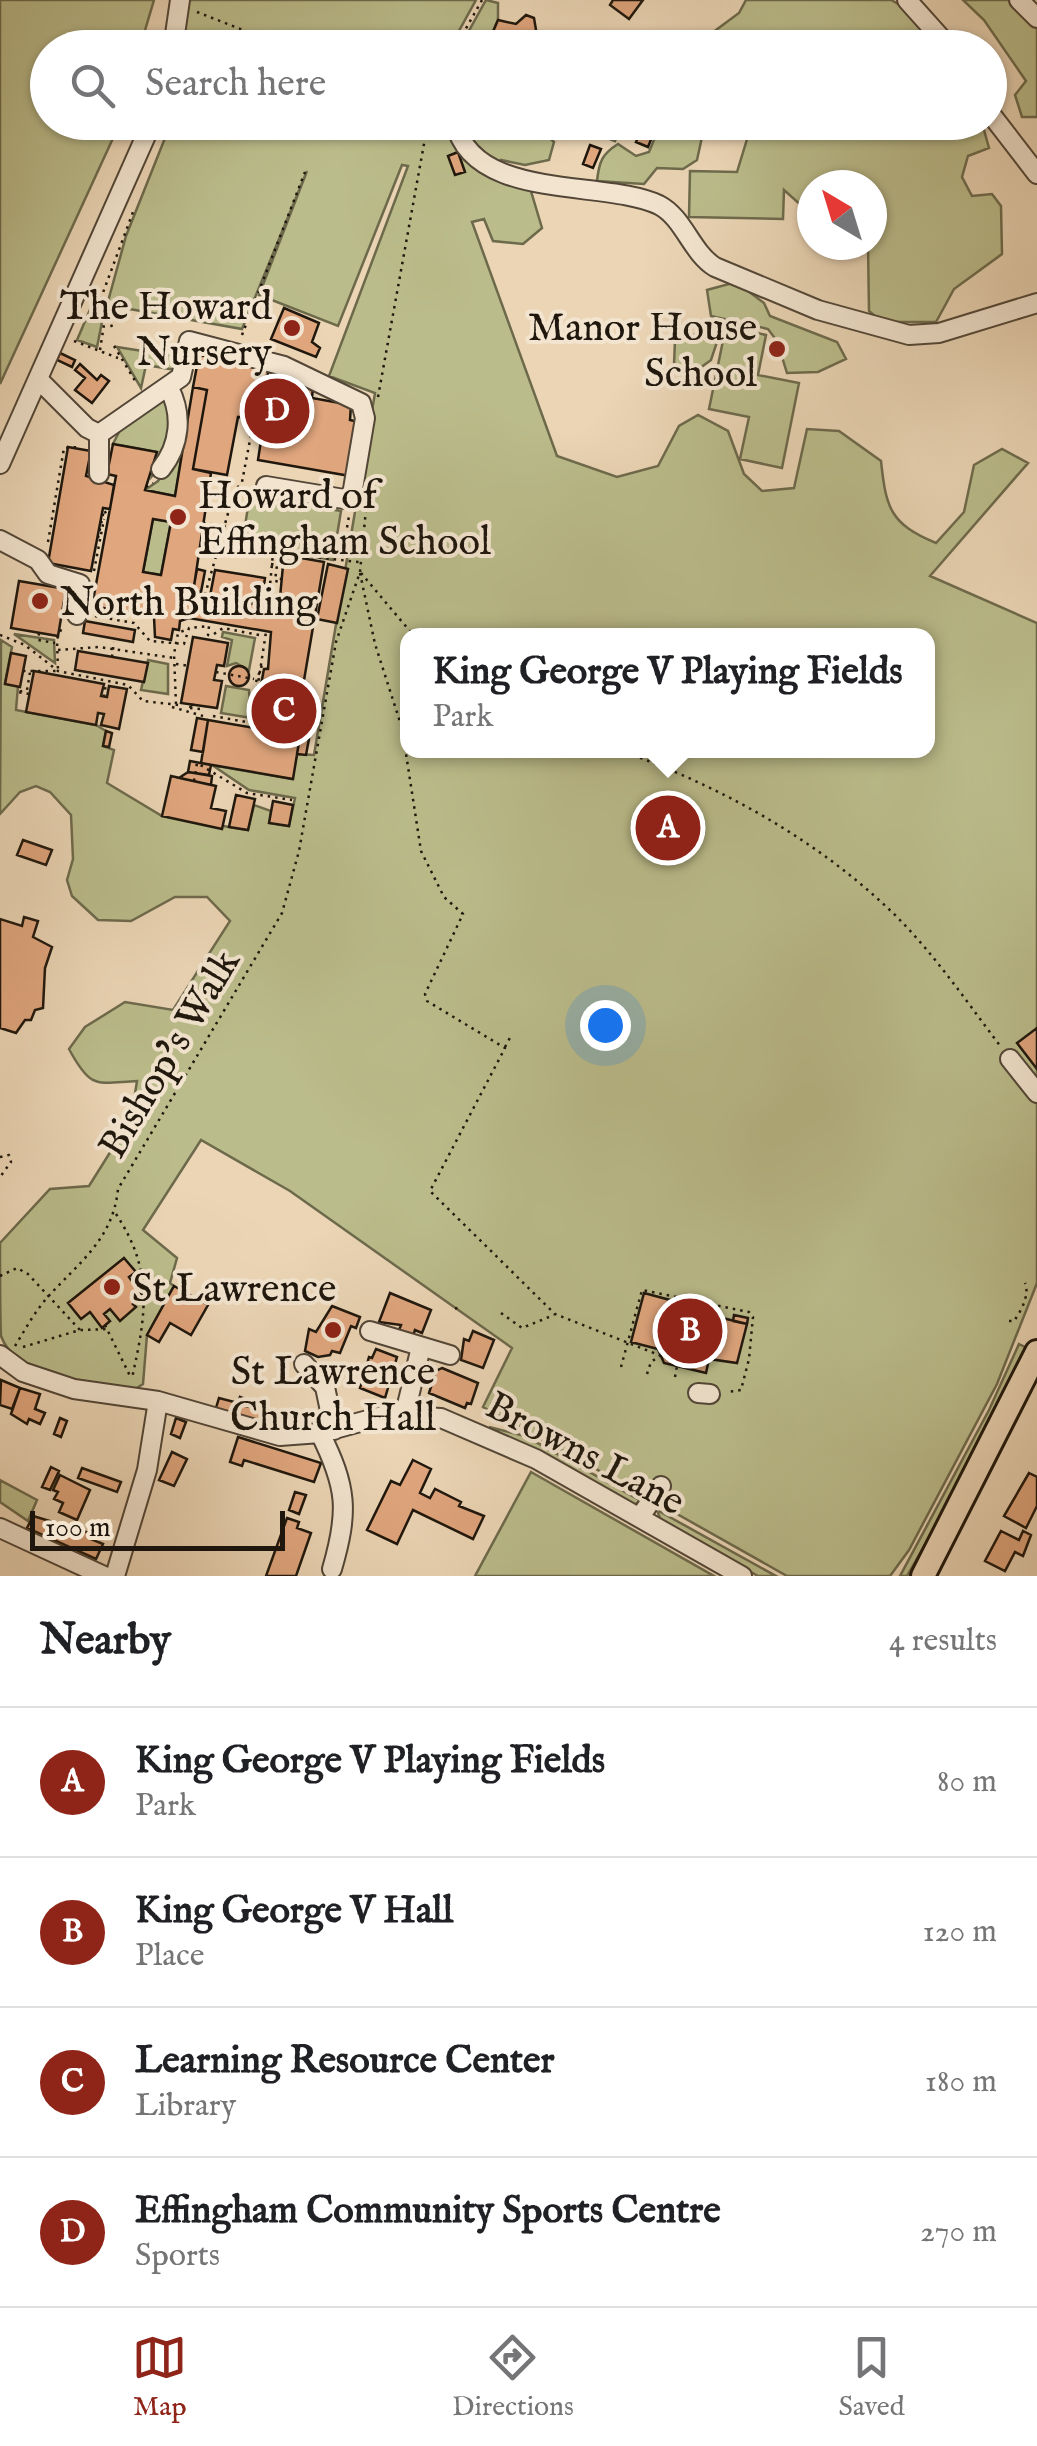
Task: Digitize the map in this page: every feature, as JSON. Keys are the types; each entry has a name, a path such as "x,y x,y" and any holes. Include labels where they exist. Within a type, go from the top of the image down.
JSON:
{"main road":[{"path":"922,1576 1037,1352"}],"street":[{"path":"907,0 934,30"},
{"path":"1019,0 1037,18"},
{"path":"179,30 188,6"},
{"path":"1007,135 1037,174"},
{"path":"0,464 144,140"},
{"path":"463,140 489,165 544,185 656,204 673,218 707,262 743,280 844,318 924,335 1037,304"},
{"path":"100,434 182,377 189,341 236,350 284,366 361,403 364,418 352,495 344,499 266,486"},
{"path":"38,378 87,428 100,434"},
{"path":"161,469 172,454 179,412 168,388"},
{"path":"99,474 100,434"},
{"path":"1,543 80,584 76,614"},
{"path":"1010,1060 1037,1093"},
{"path":"370,1331 450,1355"},
{"path":"405,1414 421,1348"},
{"name":"Browns Lane","path":"6,1353 23,1372 74,1389 134,1389 158,1401 280,1436 327,1432 405,1414 441,1418 490,1437 742,1576"},
{"path":"304,1364 326,1387 327,1432 344,1488 344,1524 332,1568"},
{"path":"116,1576 143,1486 158,1401"},
{"path":"640,1517 660,1486"},
{"path":"0,1528 104,1576"}],"path":[{"path":"464,30 482,0"},
{"path":"188,6 246,30"},
{"path":"236,350 306,172"},
{"path":"112,327 101,298 134,210"},
{"path":"100,352 105,316"},
{"path":"72,340 121,360"},
{"path":"114,346 146,399"},
{"path":"205,595 234,492 242,482 254,419"},
{"path":"41,564 64,448"},
{"path":"340,562 352,495"},
{"path":"92,582 100,550 98,539 104,510 106,518 98,539"},
{"path":"203,522 226,526"},
{"path":"219,544 360,562"},
{"path":"268,607 272,553"},
{"path":"271,564 277,565 275,581 280,582 281,577"},
{"path":"400,722 375,644 360,572 407,628"},
{"path":"118,620 120,610"},
{"path":"58,671 58,643 76,614 134,623 150,641 185,642 188,630"},
{"path":"175,705 174,644 178,633 195,624 209,626 208,636 223,628 266,634 256,680 253,721"},
{"path":"39,633 38,640 58,643"},
{"path":"0,635 25,645 58,671"},
{"path":"112,657 114,642"},
{"path":"58,650 113,649 190,666"},
{"path":"256,680 262,665 266,669"},
{"path":"29,691 30,670"},
{"path":"23,671 58,671 128,685 142,701 175,705 204,716"},
{"path":"216,672 256,680"},
{"path":"104,696 106,681"},
{"path":"190,707 199,707"},
{"path":"213,716 259,722"},
{"name":"Bishop’s Walk","path":"6,1353 50,1295 90,1256 116,1214 118,1189 276,928 299,851 316,755"},
{"path":"407,758 421,851 444,897 463,914 425,994 427,1001 505,1048"},
{"path":"638,758 711,788 775,822 828,858 920,943 1010,1060"},
{"path":"194,781 196,763 247,795 288,801"},
{"path":"512,1034 430,1191 556,1314 627,1346 660,1355 646,1374"},
{"path":"0,1158 9,1154 10,1162 0,1178"},
{"path":"116,1214 146,1290 147,1312 134,1389"},
{"path":"0,1276 17,1268 50,1295 80,1330"},
{"path":"1009,1320 1015,1320 1023,1303 1025,1283"},
{"path":"622,1367 642,1290 749,1312 750,1359 740,1390 734,1394 703,1386 704,1393"},
{"path":"1023,1303 1031,1306"},
{"path":"456,1307 456,1313"},
{"path":"500,1313 522,1328 556,1314"},
{"path":"6,1353 80,1330 107,1327 134,1389"},
{"path":"675,1377 678,1366"}],"green space":[{"path":"0,0 154,0 145,30 30,30 30,140 112,140 0,384"},
{"path":"188,0 476,0 459,30 184,30"},
{"path":"486,0 498,3 494,30 469,30"},
{"path":"746,0 891,0 913,12 927,30 716,30 739,13"},
{"path":"963,0 1009,0 1037,28 1037,117 1022,117 1015,95 1026,81 1007,53 1007,30 991,30"},
{"path":"164,140 552,140 549,160 525,165 501,160 497,172 530,188 542,228 523,244 493,241 484,219 472,222 557,456 617,477 658,466 679,426 698,415 728,431 744,474 762,491 794,488 807,429 839,431 881,461 888,503 900,521 936,543 964,512 974,465 1002,449 1028,463 930,576 1037,623 1037,1283 997,1384 909,1550 890,1576 787,1576 670,1510 667,1501 646,1489 636,1491 483,1407 512,1348 290,1191 201,1140 143,1230 177,1258 170,1283 174,1286 147,1335 143,1384 132,1391 77,1383 39,1372 10,1351 1,1336 0,1243 50,1189 89,1186 131,1119 137,1081 103,1083 89,1078 69,1049 85,1027 125,1002 173,1010 230,921 207,897 175,897 131,921 98,920 72,896 67,880 73,859 71,815 50,792 36,786 20,792 0,814 1,640 12,647 5,683 18,686 16,710 96,725 106,731 103,746 114,750 107,783 162,816 248,830 254,805 271,811 270,823 289,826 295,798 249,790 212,765 292,779 297,754 314,755 375,393 329,376 408,166 402,165 338,326 259,295 307,171 242,329 107,305 126,236"},
{"path":"654,140 701,140 697,160 683,169 657,168 644,184 597,181 605,155 618,144 636,156 649,152"},
{"path":"747,140 987,140 989,148 968,156 962,177 972,196 992,194 1001,206 1002,254 954,289 936,322 882,322 869,311 868,260 887,260 887,170 797,170 797,202 784,190 783,219 689,217 690,171 737,172"},
{"path":"736,282 764,303 770,316 837,342 846,359 818,372 787,373 777,341 768,329 711,316 707,290"},
{"path":"95,298 102,322 97,347 77,340"},
{"path":"726,326 766,335 758,375 799,383 782,468 740,459 749,417 709,409"},
{"path":"709,331 717,342 711,360 693,373 674,365 675,340"},
{"path":"117,347 181,357 176,370 146,365 141,388"},
{"path":"161,395 175,410 160,466 152,476 156,452 113,444 121,428"},
{"path":"184,442 175,496 145,490 158,481"},
{"path":"250,495 341,511 333,560 242,544"},
{"path":"153,519 171,522 161,575 143,572"},
{"path":"223,632 255,638 249,670 236,663 227,666 232,640 222,637"},
{"path":"14,634 54,640 55,663"},
{"path":"148,660 168,664 168,694 141,690"},
{"path":"226,686 249,690 251,718 221,713"},
{"path":"1019,1344 1029,1349 979,1450 907,1576 900,1576 989,1410"},
{"path":"489,1427 525,1436 641,1501 633,1505"},
{"path":"531,1472 714,1576 475,1576"},
{"path":"0,1480 37,1500 28,1521 0,1502"},
{"path":"657,1510 776,1576 758,1576 661,1521"}],"building":[{"path":"613,0 643,0 629,19 610,5"},
{"path":"526,15 534,18 536,30 494,30 498,20 516,24"},
{"path":"637,140 651,140 648,147"},
{"path":"590,145 601,149 593,168 583,164"},
{"path":"458,152 465,172 455,175 448,156"},
{"path":"284,308 319,323 312,342 320,348 316,357 271,339"},
{"path":"60,353 75,360 72,367 57,360"},
{"path":"199,355 269,368 267,379 313,387 312,398 351,405 350,420 359,422 350,476 258,460 264,421 238,417 227,475 193,469 207,390 193,387"},
{"path":"80,364 97,380 101,375 109,381 92,403 75,390 85,378 75,370"},
{"path":"193,387 207,390 193,469 211,473 193,593 279,608 284,555 324,562 301,698 260,690 264,669 268,669 271,632 189,618 180,621 179,630 173,629 171,640 155,637 154,617 92,606 116,476 107,474 113,444 157,452 145,490 175,496","holes":["153,519 171,522 161,575 143,572"]},
{"path":"68,447 91,451 86,476 114,485 110,509 103,508 91,571 48,563"},
{"path":"328,564 348,569 337,623 317,619"},
{"path":"197,569 205,571 201,592 193,591"},
{"path":"215,570 265,578 261,605 210,596"},
{"name":"North Building","path":"19,581 66,589 58,636 11,628"},
{"path":"85,621 135,630 133,642 83,633"},
{"path":"193,637 228,643 224,666 217,665 214,680 222,681 217,708 181,703"},
{"path":"78,651 148,663 144,682 75,670"},
{"path":"11,653 26,656 20,687 5,684"},
{"path":"235,666 243,666 249,676 243,686 235,686 229,680 229,672"},
{"path":"34,671 104,684 101,696 107,697 109,686 127,689 119,729 101,725 104,714 98,713 96,725 26,712"},
{"path":"265,692 316,701 306,755 297,754 300,736 258,728"},
{"path":"197,718 208,720 203,752 191,750"},
{"path":"208,720 300,736 293,779 201,763"},
{"path":"106,731 112,733 109,747 103,746"},
{"path":"190,761 211,765 209,775 188,772"},
{"path":"188,772 212,776 211,785 179,778"},
{"path":"171,776 216,786 211,808 226,811 222,829 162,816"},
{"path":"236,795 255,799 248,830 229,827"},
{"path":"273,801 293,805 289,826 269,823"},
{"path":"23,840 52,850 46,865 17,855"},
{"path":"24,917 38,921 33,937 52,947 45,968 43,1008 35,1010 31,1020 25,1020 16,1033 0,1028 0,919 22,926"},
{"path":"1037,1028 1037,1069 1017,1043"},
{"name":"St Lawrence","path":"124,1258 136,1272 129,1277 143,1296 133,1304 136,1307 120,1321 110,1309 104,1314 110,1321 102,1328 90,1312 81,1319 68,1303"},
{"path":"174,1286 208,1305 191,1335 170,1323 159,1342 147,1335"},
{"path":"390,1293 431,1310 422,1333 415,1330 413,1336 399,1330 401,1325 379,1322"},
{"path":"644,1293 670,1300 669,1305 747,1324 737,1363 709,1359 706,1373 664,1363 658,1349 631,1342"},
{"name":"St Lawrence Church Hall","path":"332,1306 360,1317 356,1328 351,1326 340,1353 332,1351 318,1357 305,1351 309,1329 316,1332"},
{"path":"734,1315 748,1318 747,1324 733,1321"},
{"path":"473,1331 494,1340 483,1368 461,1360 464,1339 469,1341"},
{"path":"376,1349 397,1357 385,1398 360,1388 369,1357"},
{"path":"442,1368 478,1383 471,1404 467,1403 465,1408 429,1393 436,1371"},
{"path":"1,1380 20,1388 12,1409 0,1405"},
{"path":"20,1388 40,1394 35,1409 45,1413 40,1424 29,1419 27,1424 11,1414"},
{"path":"240,1397 248,1400 246,1406 267,1412 264,1423 216,1408 219,1398 238,1403"},
{"path":"60,1418 67,1421 61,1437 54,1434"},
{"path":"176,1418 186,1422 180,1438 171,1434"},
{"path":"238,1437 321,1463 314,1482 244,1460 242,1466 230,1462"},
{"path":"172,1452 187,1459 174,1486 159,1480"},
{"path":"413,1460 431,1469 420,1493 430,1498 435,1489 461,1502 459,1506 484,1516 473,1539 413,1510 397,1544 367,1530 391,1481 400,1485"},
{"path":"51,1467 59,1471 50,1490 42,1487"},
{"path":"82,1468 121,1482 117,1492 78,1478"},
{"path":"1029,1473 1037,1477 1037,1506 1026,1528 1004,1516"},
{"path":"60,1475 90,1490 77,1520 59,1512 63,1503 54,1499 58,1492 53,1490"},
{"path":"295,1492 306,1495 299,1514 289,1510"},
{"path":"33,1516 93,1534 91,1539 103,1544 96,1559 27,1528"},
{"path":"287,1518 299,1522 297,1528 311,1533 296,1576 266,1576"},
{"path":"1001,1531 1019,1540 1023,1531 1031,1535 1023,1556 1015,1552 1005,1571 985,1561"}],"place":[{"name":"The Howard Nursery","path":"292,328"},
{"name":"Manor House School","path":"777,349"},
{"name":"Effingham Community Sports Centre","path":"277,411"},
{"name":"Howard of Effingham School","path":"178,517"},
{"name":"North Building","path":"40,601"},
{"name":"Learning Resource Center","path":"284,711"},
{"name":"King George V Playing Fields","path":"668,828"},
{"name":"St Lawrence","path":"112,1287"},
{"name":"St Lawrence Church Hall","path":"333,1330"},
{"name":"King George V Hall","path":"690,1331"}]}
